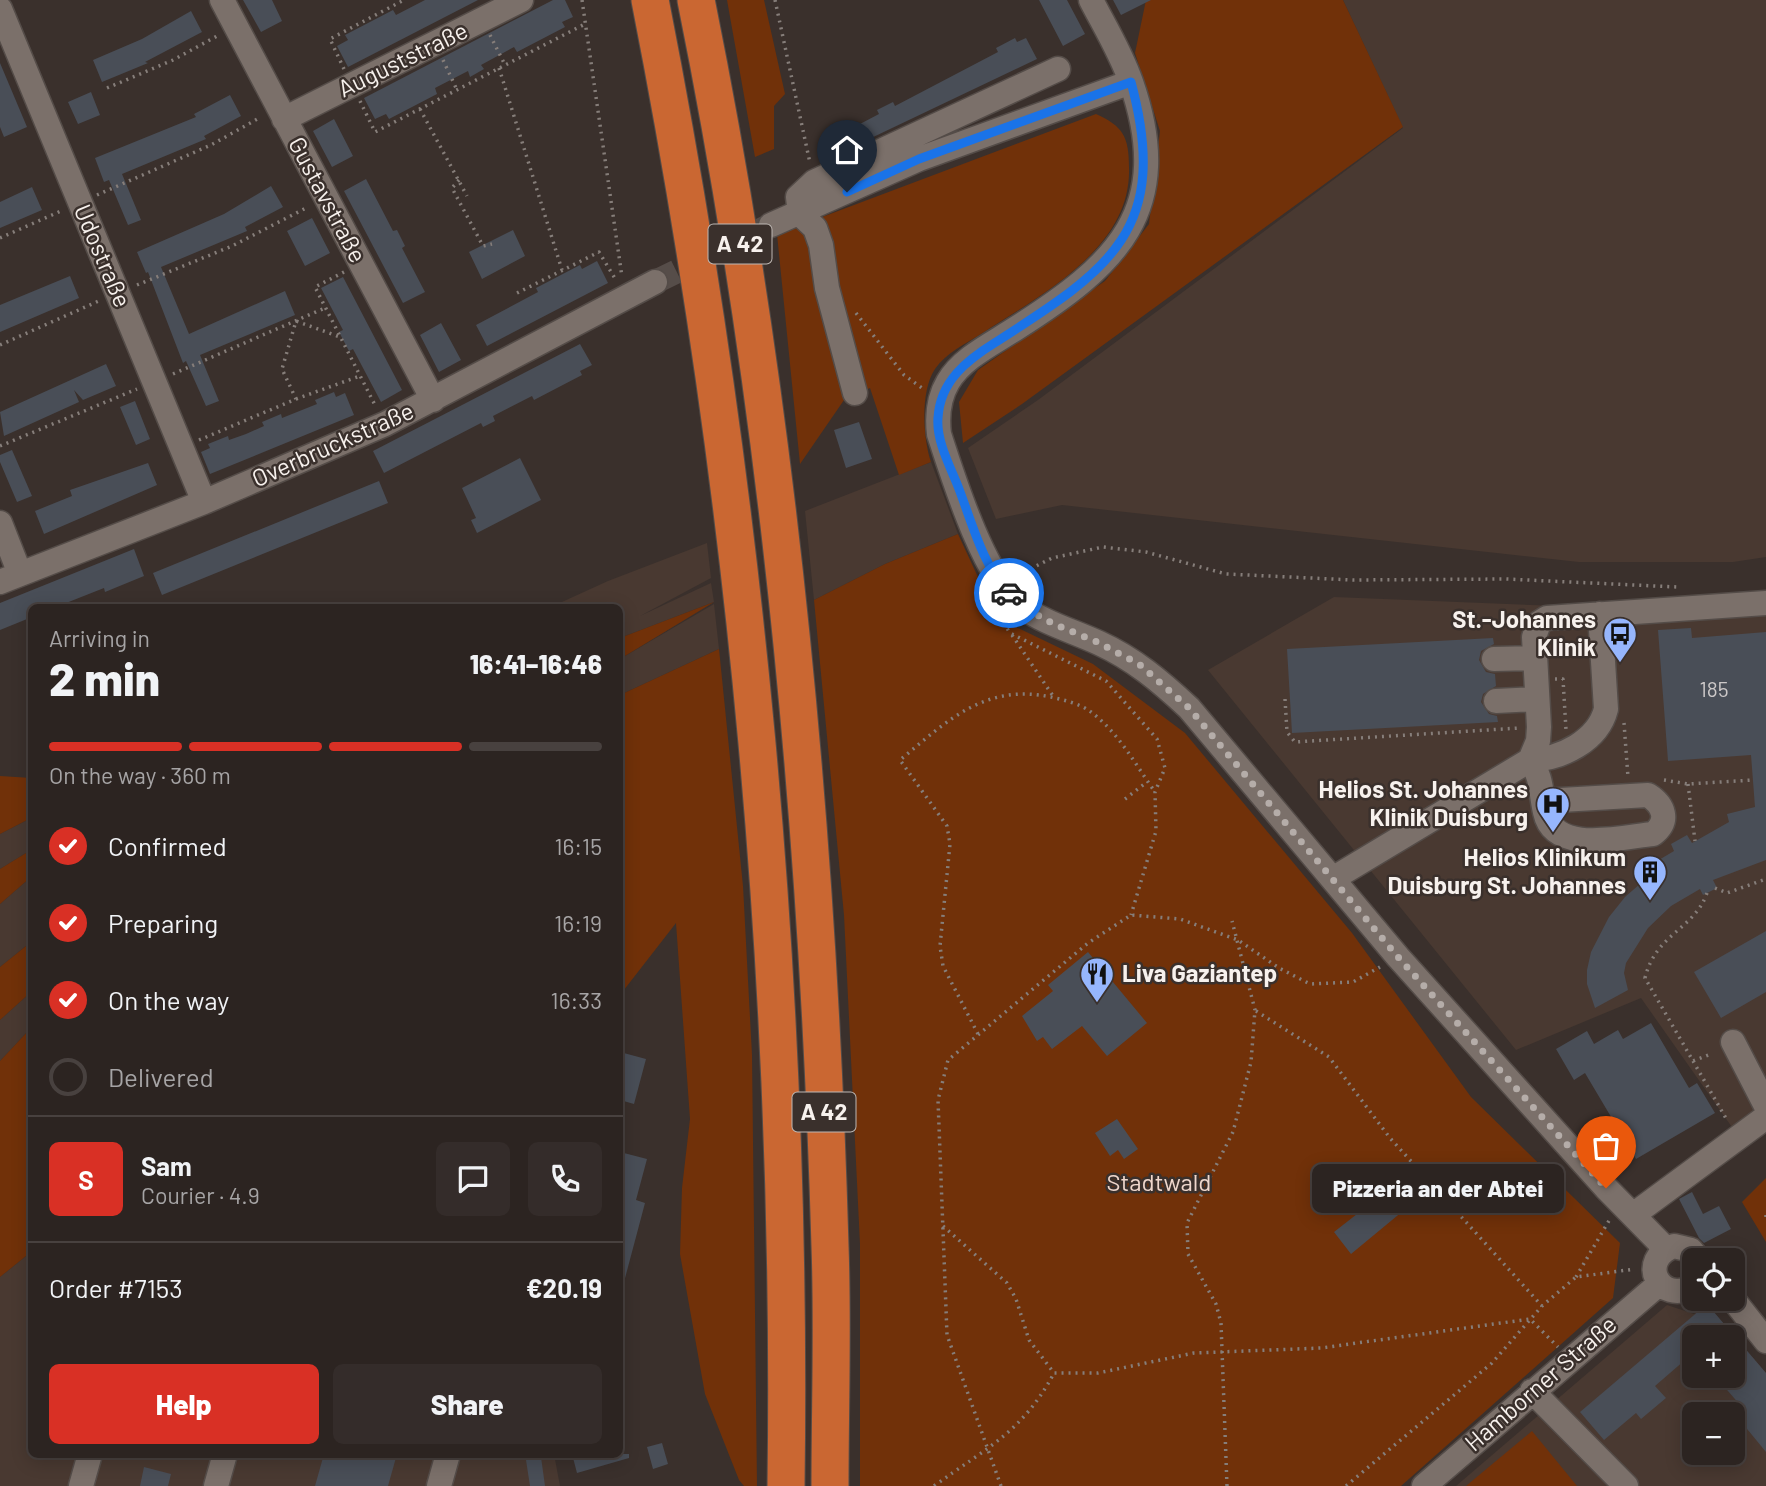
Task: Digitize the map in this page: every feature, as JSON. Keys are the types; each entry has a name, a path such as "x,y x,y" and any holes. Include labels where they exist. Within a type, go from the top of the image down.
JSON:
{"highway":[{"name":"A 42","path":"650,0 694,243 730,506 757,753 770,919 787,1264 786,1486"},
{"name":"A 42","path":"696,0 737,228 775,490 800,738 814,917 830,1247 830,1486"}],"street":[{"name":"Gustavstraße","path":"222,0 433,400"},
{"name":"Auguststraße","path":"281,113 352,85 521,0"},
{"path":"1091,0 1131,82 1144,146 1139,206 1121,244 1097,271 1069,295 969,359 948,382 937,420 945,452 977,534 1000,584 1021,606 1126,656 1151,672 1189,708 1398,957 1626,1208 1660,1267 1670,1291 1682,1292"},
{"name":"Udostraße","path":"0,9 204,502"},
{"path":"855,393 827,288 821,245 815,228 800,214 798,197 814,182 1058,69"},
{"path":"771,225 919,159 1131,82"},
{"name":"Overbruckstraße","path":"10,578 204,502 385,424 624,295 655,282"},
{"path":"0,523 10,578"},
{"path":"1530,760 1538,741 1539,727 1539,678 1534,637 1539,623 1547,618 1766,603"},
{"path":"1334,878 1530,760 1552,759 1589,737 1602,724 1606,709 1600,614"},
{"path":"1494,659 1539,678"},
{"path":"1496,701 1539,678"},
{"path":"1530,760 1541,777 1543,802"},
{"path":"1733,1042 1766,1106"},
{"path":"1626,1208 1738,1138 1766,1117"},
{"path":"1660,1267 1683,1246 1685,1248"},
{"name":"Hamborner Straße","path":"1424,1486 1569,1359 1660,1267"},
{"path":"1742,1311 1766,1341"},
{"path":"1532,1391 1626,1486"},
{"path":"81,1486 89,1458"},
{"path":"216,1486 224,1458"},
{"path":"439,1486 447,1458"}],"path":[{"path":"404,0 330,39 375,132 585,24"},
{"path":"582,0 624,295"},
{"path":"775,0 814,182"},
{"path":"482,21 505,65"},
{"path":"107,88 173,60 235,26"},
{"path":"435,44 457,90"},
{"path":"499,68 562,270"},
{"path":"420,109 467,195"},
{"path":"0,238 281,113"},
{"path":"459,180 452,188 483,246 492,244"},
{"path":"0,345 232,246 326,198"},
{"path":"517,293 599,252 624,295"},
{"path":"360,263 315,287 385,424"},
{"path":"852,303 904,375 941,402"},
{"path":"296,399 282,369 296,321 340,337"},
{"path":"182,447 296,399 360,376"},
{"path":"1054,698 992,606 1000,584 1052,558 1103,547 1146,552 1226,574 1353,580 1506,579 1687,587"},
{"path":"1010,633 1106,681 1157,739 1165,768 1154,792 1156,831 1131,915"},
{"path":"1539,678 1563,679 1568,750"},
{"path":"978,1034 943,967 940,946 950,844 947,826 900,761 948,720 983,699 1030,692 1090,711 1124,745 1154,792"},
{"path":"1285,699 1287,732 1295,742 1539,727"},
{"path":"1624,723 1628,777"},
{"path":"1616,777 1640,777"},
{"path":"1651,777 1688,784 1753,780"},
{"path":"1125,799 1147,782"},
{"path":"1688,784 1692,837 1695,841"},
{"path":"1715,888 1727,893 1766,879"},
{"path":"1707,893 1703,906 1665,939 1650,958 1645,978 1738,1138"},
{"path":"1001,1486 947,1335 938,1100 948,1060 1088,943 1131,915 1180,919 1238,940 1279,968 1310,984 1353,982 1398,957"},
{"path":"1227,1486 1220,1353 1221,1323 1216,1304 1188,1254 1187,1223 1233,1132 1251,1062 1255,1010 1232,921"},
{"path":"1255,1010 1329,1057 1390,1138 1542,1306"},
{"path":"1693,1061 1710,1055"},
{"path":"1385,1196 1419,1169"},
{"path":"1346,1486 1492,1363 1542,1306 1576,1277 1626,1208"},
{"path":"943,1226 1007,1283 1016,1299 1029,1340 1054,1373"},
{"path":"1576,1277 1660,1267"},
{"path":"1054,1373 1098,1373 1194,1353 1321,1348 1530,1319"},
{"path":"1530,1319 1569,1359"},
{"path":"933,1486 986,1448 1008,1436 1037,1405 1054,1373"}],"shaded area":[{"path":"1343,0 1766,0 1766,557 1733,562 1579,562 1062,505 996,519 968,448 1038,400 1403,128"},
{"path":"931,462 958,534 885,564 814,600 805,511"},
{"path":"707,543 711,578 640,616 711,583 714,602 623,637 623,604 558,604 608,581"},
{"name":"Helios St. Johannes Klinik Duisburg","path":"1766,594 1766,1112 1734,1130 1641,998 1516,1050 1208,670 1334,597 1583,607"},
{"path":"714,604 719,649 623,694 623,657"},
{"path":"28,820 28,852 0,869 0,834"},
{"path":"28,880 28,944 0,967 0,904"},
{"path":"28,995 28,1031 0,1061 0,1020"},
{"path":"28,1254 28,1458 555,1458 560,1486 0,1486 0,1277"},
{"path":"1667,1305 1694,1314 1698,1311 1713,1311 1725,1325 1682,1325 1682,1388 1745,1388 1745,1348 1766,1373 1766,1486 1456,1486"}],"green space":[{"path":"727,0 764,0 785,94 774,106 774,149 755,157"},
{"path":"1146,0 1343,0 1403,127 1022,404 963,443 959,402 978,370 1105,281 1149,224 1160,131 1135,53"},
{"path":"1096,114 1118,128 1128,148 1126,196 1116,222 1079,266 1030,303 956,349 935,369 927,390 924,415 931,462 899,475 870,388 844,400 800,464 777,234"},
{"name":"Stadtwald","path":"958,534 997,618 1093,664 1185,733 1352,933 1471,1097 1620,1243 1613,1298 1401,1486 860,1486 860,1244 844,915 814,600 885,564"},
{"path":"714,602 623,657 623,637"},
{"path":"719,649 743,886 752,1055 757,1486 744,1486 739,1480 705,1394 680,1254 682,1188 690,1119 676,923 623,991 623,694"},
{"path":"0,776 28,778 28,820 0,834"},
{"path":"28,852 28,880 0,904 0,869"},
{"path":"28,944 28,995 0,1020 0,967"},
{"path":"28,1031 28,1254 0,1277 0,1061"},
{"path":"1766,1178 1766,1242 1742,1202"},
{"path":"1532,1431 1577,1486 1466,1486"}],"building":[{"path":"243,0 272,0 282,21 261,32"},
{"path":"425,0 478,0 348,67 337,46 348,40 345,35 393,10 396,15"},
{"path":"553,0 565,0 573,17 562,22 565,27 517,52 514,47 481,65 484,69 470,77 468,71 435,88 437,94 389,119 386,114 375,119 364,98"},
{"path":"1039,0 1067,0 1085,34 1063,46"},
{"path":"1113,0 1151,0 1121,15"},
{"path":"191,11 202,32 145,62 148,63 102,82 93,60 142,39"},
{"path":"1015,38 1017,42 1026,38 1037,59 825,160 818,146 879,114 877,110 893,102 895,106 998,52 996,48"},
{"path":"0,63 27,127 4,137 0,127"},
{"path":"91,92 100,115 78,124 68,102"},
{"path":"230,95 241,116 204,136 206,139 122,174 141,220 128,225 109,180 104,182 95,158 196,117 194,114"},
{"path":"334,119 353,156 332,167 313,131"},
{"path":"366,179 393,231 397,230 405,246 402,248 425,292 403,303 344,191"},
{"path":"271,186 283,207 245,227 247,231 161,267 189,334 285,291 295,315 200,355 219,401 206,406 186,361 183,363 148,272 146,273 137,252 224,214"},
{"path":"32,187 42,210 0,228 0,202"},
{"path":"312,218 330,253 305,266 287,231"},
{"path":"513,230 525,256 482,279 469,252"},
{"path":"597,261 608,283 487,346 476,325 538,292 536,288 580,265 582,269"},
{"path":"70,276 79,298 0,332 0,305"},
{"path":"343,277 402,390 381,402 353,349 349,351 339,332 343,330 321,288"},
{"path":"441,323 461,360 439,372 420,335"},
{"path":"580,344 592,365 580,371 582,375 534,400 532,396 493,416 495,421 483,427 481,423 384,473 373,451"},
{"path":"106,364 116,386 83,400 74,390 79,402 4,436 0,412"},
{"path":"334,392 336,397 345,393 354,415 210,474 201,452 210,448 208,444 228,436 229,440 246,434 264,426 262,422 281,414 282,418 317,404 315,400"},
{"path":"135,401 150,439 136,445 120,407"},
{"path":"859,422 872,459 846,468 834,430"},
{"path":"12,450 32,496 17,502 0,462 0,455"},
{"path":"520,458 541,500 477,533 471,520 476,518 462,488"},
{"path":"148,463 157,485 44,534 35,511 72,496 70,490"},
{"path":"379,481 388,503 162,595 153,573"},
{"path":"134,549 144,576 105,592 104,588 64,604 28,604 28,619 0,630 0,603"},
{"path":"1691,628 1692,638 1766,632 1766,860 1713,880 1717,888 1703,895 1700,889 1671,906 1648,928 1626,963 1624,973 1628,990 1595,1008 1587,984 1587,970 1591,952 1609,917 1625,897 1656,870 1652,864 1674,851 1671,844 1687,835 1692,843 1729,822 1727,814 1755,807 1751,755 1668,761 1658,630"},
{"path":"1493,638 1494,644 1481,651 1479,660 1486,672 1495,674 1496,686 1483,694 1481,702 1489,714 1497,716 1498,722 1292,733 1287,649"},
{"path":"1766,931 1766,992 1721,1018 1694,972"},
{"name":"Liva Gaziantep","path":"1088,952 1147,1023 1107,1056 1082,1026 1052,1049 1043,1037 1037,1041 1022,1016 1053,991 1048,985"},
{"path":"1651,1023 1689,1088 1697,1083 1715,1113 1636,1159 1585,1073 1574,1080 1556,1049 1587,1031 1594,1044 1618,1030 1623,1039"},
{"path":"623,1053 646,1059 634,1104 623,1101"},
{"path":"1117,1119 1138,1149 1124,1159 1118,1150 1110,1156 1095,1133"},
{"path":"623,1153 647,1159 636,1200 645,1203 624,1282"},
{"path":"1692,1192 1703,1214 1719,1206 1731,1229 1704,1243 1679,1199"},
{"path":"1399,1194 1409,1206 1351,1254 1334,1232 1380,1196 1387,1205"},
{"path":"1699,1311 1713,1311 1725,1325 1682,1325"},
{"path":"1682,1325 1682,1363 1655,1386 1666,1398 1641,1419 1636,1413 1604,1440 1580,1412"},
{"path":"1745,1348 1766,1373 1766,1452 1745,1426 1745,1402 1737,1402 1725,1388 1745,1388"},
{"path":"662,1443 668,1464 653,1469 647,1447"},
{"path":"623,1454 629,1454 629,1458 577,1473 573,1458 623,1458"},
{"path":"323,1458 396,1458 388,1486 315,1486"},
{"path":"541,1458 545,1486 530,1486 526,1460"},
{"path":"144,1467 171,1474 168,1486 140,1486"}],"tunnel":[{"path":"655,282 771,225"}],"way so far":[{"path":"1009,593 1021,606 1139,664 1189,708 1398,957 1606,1188"}],"place":[{"name":"St.-Johannes Klinik","path":"1620,664"},
{"name":"Helios St. Johannes Klinik Duisburg","path":"1553,834"},
{"name":"Helios Klinikum Duisburg St. Johannes","path":"1650,902"},
{"name":"Liva Gaziantep","path":"1097,1004"},
{"name":"Pizzeria an der Abtei","path":"1606,1188"}],"route":[{"path":"847,192 919,159 1131,82 1144,146 1143,181 1139,206 1121,244 1097,271 1069,295 969,359 948,382 941,402 937,420 945,452 987,559 1000,584 1009,593"}]}
